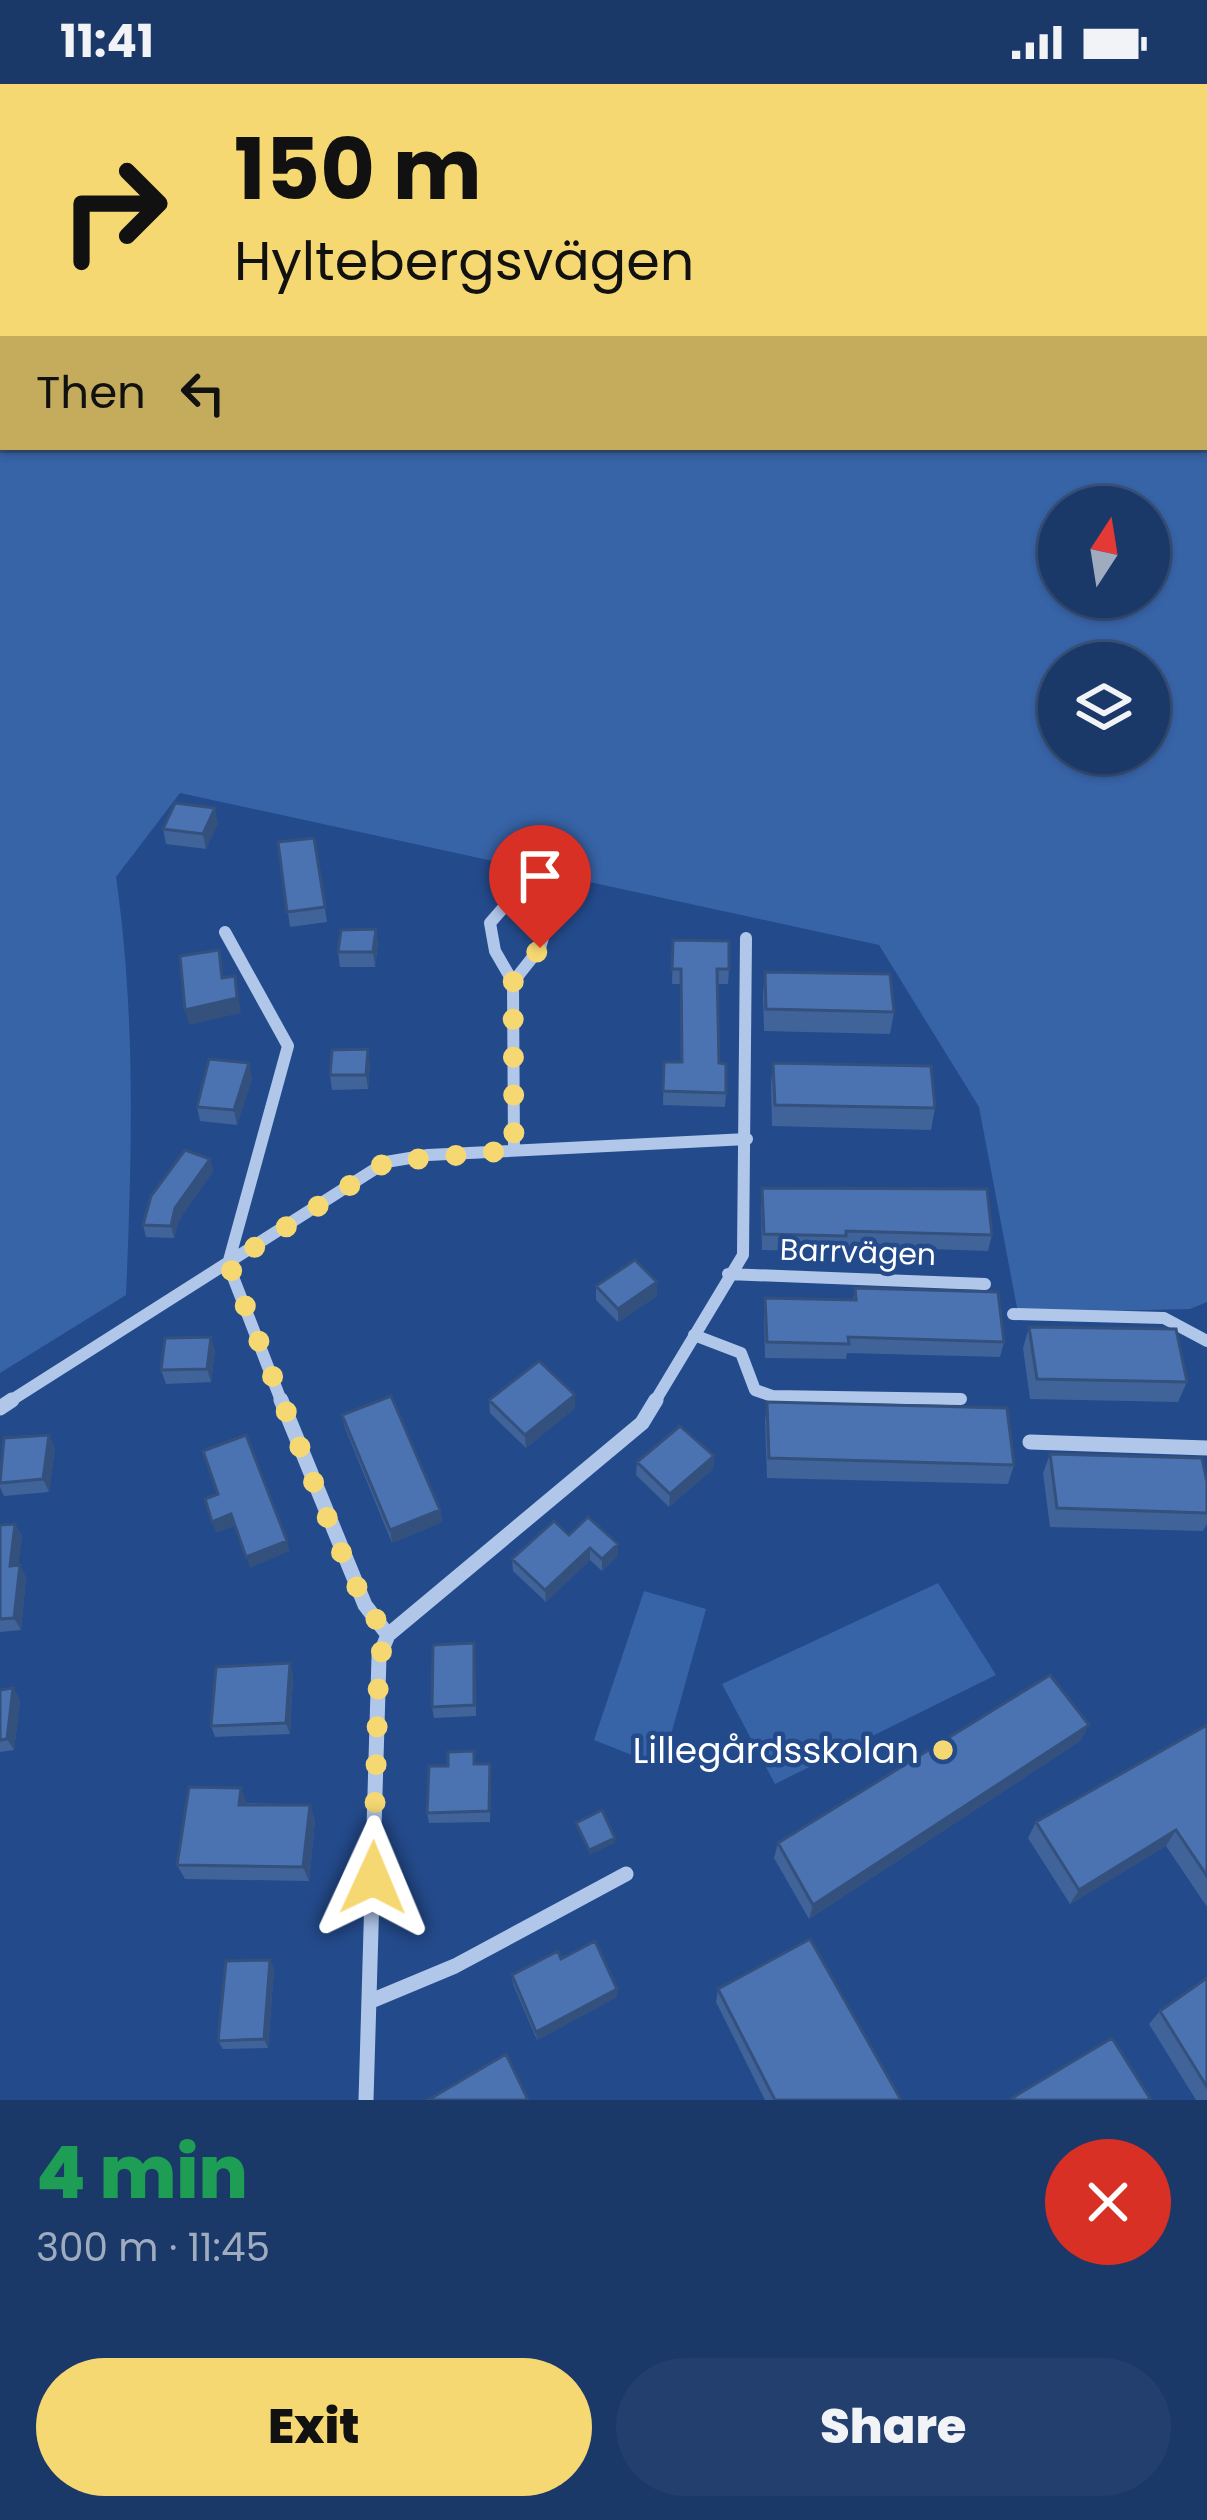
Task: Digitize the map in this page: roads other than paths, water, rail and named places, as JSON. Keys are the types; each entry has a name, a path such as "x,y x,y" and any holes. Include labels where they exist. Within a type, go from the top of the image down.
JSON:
{"street":[{"path":"513,982 540,948 549,917 528,907 504,907 490,923 495,951 513,982 514,1150"},
{"path":"225,932 288,1046 229,1264 336,1540 365,1605 388,1635"},
{"path":"366,2100 379,1658 388,1635 642,1423 743,1255 746,938"},
{"path":"0,1408 386,1162 514,1150 746,1139"},
{"name":"Barrvägen","path":"728,1274 986,1284"},
{"path":"1013,1314 1164,1318 1207,1341"},
{"path":"694,1335 741,1353 755,1390 772,1396 961,1399"},
{"path":"1030,1442 1207,1448"},
{"path":"370,2001 455,1966 626,1874"}],"place":[{"name":"Lillegårdsskolan","path":"943,1750"}]}
